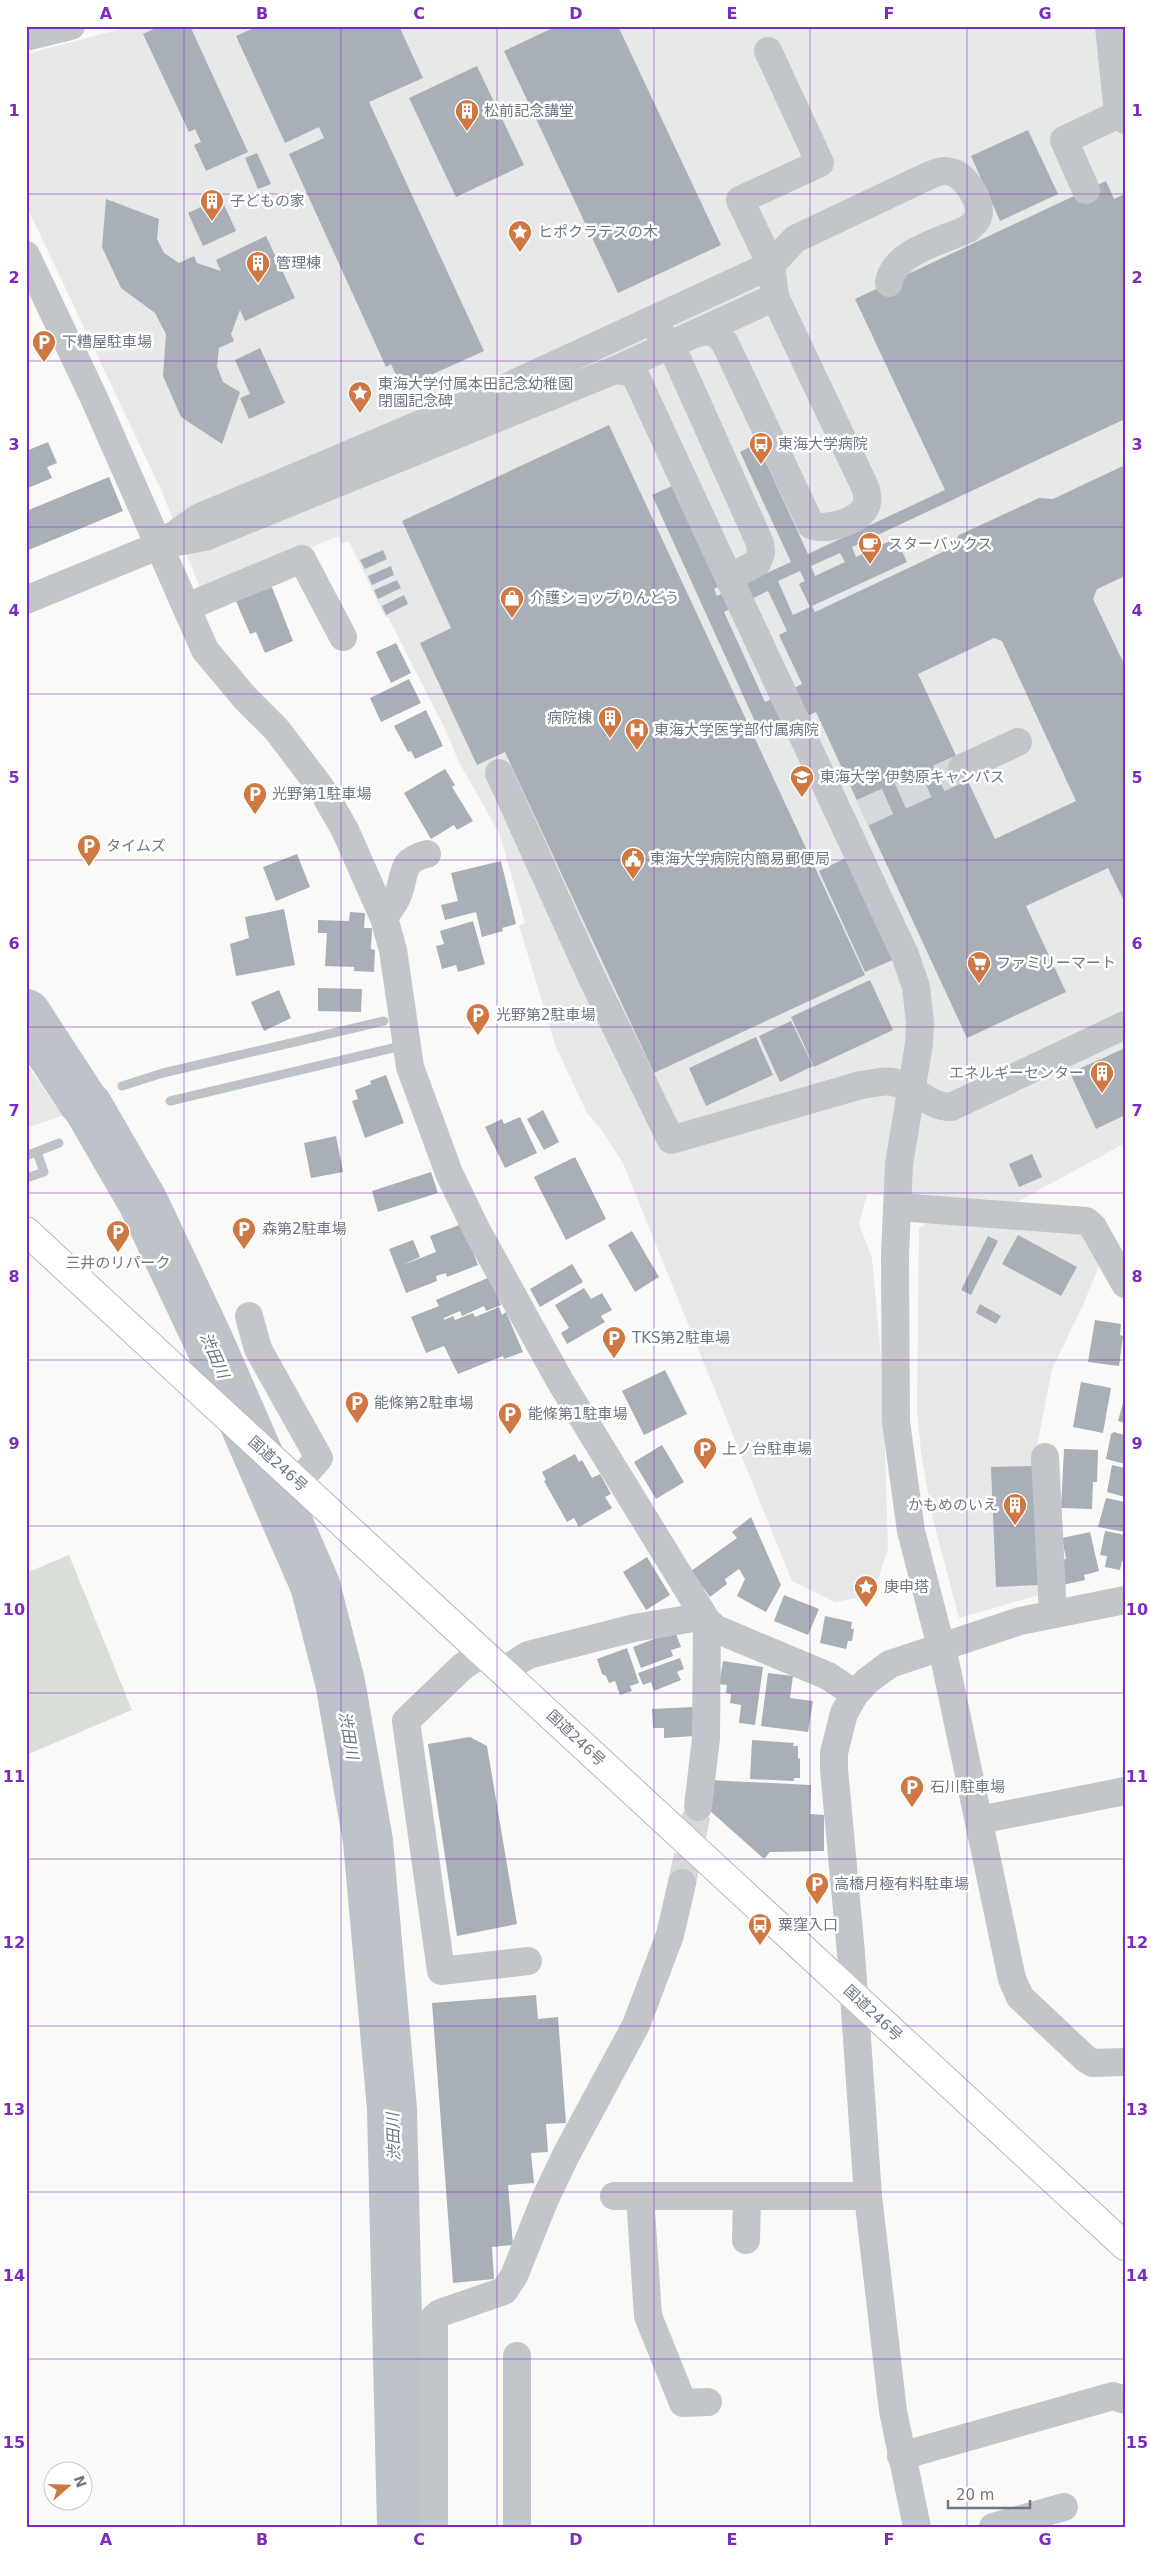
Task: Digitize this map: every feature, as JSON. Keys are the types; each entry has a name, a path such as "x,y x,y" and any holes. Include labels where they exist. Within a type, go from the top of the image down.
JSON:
{"highway":[{"name":"国道246号","path":"26,1231 1125,2246"}],"street":[{"path":"26,37 71,26"},
{"path":"1086,190 1064,140 1123,117 1118,105 1109,26"},
{"path":"698,333 707,330 718,334 725,343 811,525 819,528 831,528 859,515 865,509 868,501 866,489 775,297 771,264 740,200 820,163 768,51"},
{"path":"160,545 198,518 494,393 635,329 771,264 795,239 928,176 940,171 950,171 962,176 979,208 974,224 968,229 903,258 890,273 889,283"},
{"path":"26,255 87,383 205,650 246,699 277,730 321,788 345,830 384,918 393,950 410,1067 449,1173 476,1229 560,1381 704,1617 716,1628 828,1676 855,1694"},
{"path":"26,600 160,545 205,537 628,370 671,345 775,297"},
{"path":"635,329 651,328 663,333 671,345 760,543 761,553 757,564 729,578"},
{"path":"635,329 628,370 729,578 853,817 913,976 920,1022 912,1091 899,1164 895,1255 896,1422 911,1531 941,1646 1012,1980 1020,1997 1086,2059 1093,2063 1125,2062"},
{"path":"187,607 302,559 343,637"},
{"path":"962,768 1018,742"},
{"path":"498,773 591,976 670,1140 861,1086 886,1081 895,1082 940,1107 951,1107 1125,1025"},
{"path":"384,918 397,897 406,863 415,857 426,854"},
{"path":"897,1207 1086,1220 1125,1284"},
{"path":"249,1316 258,1349 319,1458 298,1482"},
{"path":"1045,1457 1053,1614"},
{"path":"917,2527 892,2411 868,2196 834,1753 844,1714 855,1694 876,1672 890,1664 941,1646 1053,1614 1125,1600"},
{"path":"503,1671 528,1655 634,1628 704,1617"},
{"path":"698,1807 706,1738 704,1617"},
{"path":"482,1652 462,1667 406,1721 441,1971 528,1961"},
{"path":"979,1820 1125,1791"},
{"path":"434,2527 434,2318 440,2314 504,2291 514,2276 545,2199 566,2155 636,2025 670,1935 682,1883"},
{"path":"684,2403 627,2196 868,2196"},
{"path":"746,2240 748,2196"},
{"path":"517,2356 517,2527"},
{"path":"901,2456 1113,2396 1125,2400"},
{"path":"993,2527 1064,2508"}],"shaded area":[{"name":"東海大学 伊勢原キャンパス","path":"132,26 1125,26 1125,1143 1012,1205 867,1194 859,1224 872,1258 883,1379 888,1549 873,1595 835,1602 792,1581 623,1163 600,1128 587,1113 556,1047 519,926 525,923 500,835 459,762 444,727 388,617 385,617 349,541 342,544 339,536 208,589 200,588 162,492 26,205 26,54"},
{"path":"26,1063 62,1116 26,1128"},
{"path":"928,1223 1085,1233 1101,1261 1083,1305 1052,1369 1037,1446 1042,1594 959,1618 931,1512 921,1452 917,1411 919,1228"},
{"path":"69,1555 132,1710 26,1755 26,1573"}],"building":[{"path":"160,26 190,26 248,152 206,171 194,145 201,142 195,129 189,132 143,34"},
{"path":"258,26 399,26 423,78 369,102 484,351 402,388 391,364 386,367 289,154 324,138 319,127 285,143 236,36"},
{"path":"557,26 618,26 721,245 618,293 504,51"},
{"name":"松前記念講堂","path":"477,66 524,165 456,197 409,98"},
{"path":"1028,130 1058,194 1000,221 971,156"},
{"path":"257,153 271,184 258,189 245,158"},
{"path":"1106,181 1114,199 1125,194 1125,419 852,547 856,557 896,538 907,562 812,606 815,612 951,548 959,535 1039,498 1053,499 1125,465 1125,576 1097,589 1093,599 1125,666 1125,903 1108,868 1026,906 1066,992 967,1038 816,712 762,737 652,495 681,482 728,582 714,589 717,596 791,562 740,452 757,443 808,554 945,490 855,299","holes":["840,553 845,562 815,576 811,566","800,571 805,581 799,584 810,607 793,615 778,581","768,591 787,631 779,635 802,684 765,702 724,612","994,638 1002,641 1076,801 995,839 918,674"]},
{"name":"子どもの家","path":"221,198 236,231 203,246 188,213"},
{"path":"106,199 159,219 157,239 164,253 179,263 194,256 197,263 221,271 216,260 266,236 295,298 245,321 240,310 231,334 234,341 219,348 217,366 223,382 240,392 222,444 181,417 163,376 166,334 155,313 121,288 102,247"},
{"path":"260,348 285,403 249,419 240,398 250,394 235,360"},
{"name":"病院棟","path":"609,425 865,975 654,1073 505,752 477,765 420,643 451,628 402,521"},
{"path":"48,442 57,463 47,467 52,478 28,488 26,451"},
{"path":"109,477 123,511 26,551 26,511"},
{"path":"383,550 387,559 365,569 360,560"},
{"path":"391,566 394,575 372,585 368,576"},
{"path":"397,580 401,588 378,599 374,590"},
{"path":"272,587 293,641 265,653 256,632 250,634 236,601"},
{"path":"404,595 408,604 386,615 382,606"},
{"path":"396,643 411,673 391,683 376,652"},
{"path":"409,679 421,703 381,722 370,698"},
{"path":"426,710 443,746 415,759 411,751 408,752 394,726"},
{"path":"445,769 455,785 452,787 473,821 457,830 454,825 431,839 404,793"},
{"path":"297,854 310,887 276,901 263,867"},
{"path":"848,857 895,959 865,972 819,871"},
{"path":"501,861 516,924 502,928 503,931 482,937 476,912 445,920 441,905 458,901 451,873"},
{"path":"284,909 295,965 236,976 230,944 249,938 245,917"},
{"path":"350,912 365,913 364,928 372,928 371,949 375,950 374,972 354,971 354,967 325,966 327,933 318,933 318,920 349,921"},
{"path":"473,921 485,964 458,972 456,965 442,969 436,946 444,944 440,931"},
{"path":"870,980 893,1030 814,1067 791,1017"},
{"path":"318,988 362,989 361,1012 318,1011"},
{"path":"279,990 291,1018 264,1031 251,1002"},
{"path":"791,1021 813,1066 780,1082 759,1036"},
{"path":"756,1037 773,1075 706,1106 689,1068"},
{"name":"エネルギーセンター","path":"1125,1048 1125,1115 1096,1129 1070,1073"},
{"path":"386,1075 404,1123 365,1138 352,1101 358,1099 355,1090 371,1084 370,1081"},
{"path":"543,1110 559,1142 544,1150 527,1119"},
{"path":"520,1117 537,1153 505,1168 485,1127 502,1119 504,1124"},
{"path":"336,1136 343,1172 311,1178 304,1143"},
{"path":"1032,1154 1042,1177 1019,1187 1009,1164"},
{"path":"575,1157 606,1219 566,1240 534,1177"},
{"path":"431,1172 438,1193 378,1212 372,1191"},
{"path":"462,1224 478,1265 447,1277 446,1273 436,1276 437,1281 406,1293 389,1249 413,1240 420,1257 403,1265 436,1252 430,1236"},
{"path":"632,1231 659,1277 635,1292 608,1245"},
{"path":"1018,1235 1077,1267 1061,1296 1002,1264"},
{"path":"988,1236 998,1241 971,1295 961,1290"},
{"path":"572,1264 583,1282 540,1307 530,1289"},
{"path":"490,1277 501,1305 486,1311 484,1306 462,1316 460,1311 444,1318 444,1320 453,1316 455,1320 473,1313 475,1317 499,1307 502,1315 506,1312 523,1352 504,1359 503,1356 458,1374 444,1346 426,1353 411,1317 439,1306 436,1300"},
{"path":"584,1288 591,1299 602,1293 612,1310 601,1316 605,1322 567,1344 561,1333 569,1328 555,1305"},
{"path":"980,1304 1001,1316 996,1324 976,1313"},
{"path":"1095,1320 1121,1324 1120,1335 1123,1336 1119,1366 1088,1362"},
{"path":"665,1370 687,1414 644,1435 622,1391"},
{"path":"1081,1382 1111,1388 1103,1433 1073,1427"},
{"path":"1125,1396 1125,1423 1118,1421"},
{"path":"1114,1432 1125,1435 1125,1464 1106,1459 1111,1434"},
{"path":"662,1445 684,1482 656,1499 634,1462"},
{"path":"1064,1449 1098,1450 1097,1482 1093,1482 1092,1509 1061,1508"},
{"path":"575,1454 579,1462 582,1460 592,1478 600,1474 611,1494 605,1497 612,1508 579,1527 574,1518 567,1522 544,1481 546,1480 542,1472"},
{"path":"1112,1465 1125,1468 1125,1497 1107,1492"},
{"name":"かもめのいえ","path":"1033,1466 1038,1585 996,1587 991,1467"},
{"path":"1106,1498 1125,1502 1125,1532 1098,1527"},
{"path":"751,1517 781,1585 766,1612 737,1596 745,1579 739,1569 725,1579 727,1584 710,1597 691,1571 737,1538 732,1532"},
{"path":"1105,1531 1125,1535 1125,1561 1122,1561 1120,1570 1105,1567 1107,1556 1100,1555"},
{"path":"1090,1532 1099,1571 1084,1575 1085,1580 1063,1585 1058,1560 1066,1559 1062,1538"},
{"path":"647,1557 670,1595 646,1610 623,1572"},
{"path":"784,1595 819,1609 808,1635 774,1621"},
{"path":"825,1616 852,1622 851,1629 854,1629 852,1641 848,1641 846,1649 820,1643"},
{"path":"675,1631 681,1647 671,1650 673,1656 641,1668 633,1647"},
{"path":"627,1648 639,1683 630,1686 632,1691 620,1695 615,1681 609,1683 606,1676 602,1674 597,1659"},
{"path":"680,1658 684,1669 677,1672 681,1680 654,1691 651,1682 643,1685 638,1673"},
{"path":"723,1661 763,1667 755,1725 739,1723 741,1705 730,1703 731,1694 726,1693 727,1685 719,1684"},
{"path":"768,1673 793,1676 790,1698 813,1701 808,1732 761,1726"},
{"path":"693,1707 694,1736 664,1738 664,1728 653,1728 652,1709"},
{"path":"470,1737 487,1746 517,1924 457,1936 428,1744"},
{"path":"752,1740 794,1743 793,1746 798,1746 800,1778 794,1778 794,1781 750,1779"},
{"path":"708,1780 811,1785 810,1814 824,1815 824,1851 770,1852 764,1859 708,1809"},
{"path":"536,1995 538,2019 558,2017 566,2123 546,2124 548,2152 531,2153 534,2183 508,2185 513,2245 492,2247 494,2279 453,2283 432,2003"}],"waterway":[{"name":"渋田川","path":"26,1014 88,1107 143,1202 208,1340 315,1585 340,1682 368,1841 392,2109 402,2527"},
{"path":"122,1086 163,1073 384,1021"},
{"path":"170,1101 397,1047"},
{"path":"88,1107 104,1094"},
{"path":"26,1156 59,1143"},
{"path":"26,1178 44,1172 37,1152"}],"tunnel":[{"path":"862,813 962,768"},
{"path":"682,1883 698,1807"}],"place":[{"name":"松前記念講堂","path":"467,132"},
{"name":"子どもの家","path":"212,222"},
{"name":"ヒポクラテスの木","path":"520,253"},
{"name":"管理棟","path":"258,284"},
{"name":"下糟屋駐車場","path":"44,363"},
{"name":"東海大学付属本田記念幼稚園 閉園記念碑","path":"360,414"},
{"name":"東海大学病院","path":"761,465"},
{"name":"スターバックス","path":"870,565"},
{"name":"介護ショップりんどう","path":"512,619"},
{"name":"病院棟","path":"610,739"},
{"name":"東海大学医学部付属病院","path":"637,751"},
{"name":"東海大学 伊勢原キャンパス","path":"802,798"},
{"name":"光野第1駐車場","path":"255,815"},
{"name":"タイムズ","path":"89,867"},
{"name":"東海大学病院内簡易郵便局","path":"633,880"},
{"name":"ファミリーマート","path":"979,984"},
{"name":"光野第2駐車場","path":"478,1036"},
{"name":"エネルギーセンター","path":"1102,1094"},
{"name":"森第2駐車場","path":"244,1250"},
{"name":"三井のリパーク","path":"118,1253"},
{"name":"TKS第2駐車場","path":"614,1359"},
{"name":"能條第2駐車場","path":"357,1424"},
{"name":"能條第1駐車場","path":"510,1435"},
{"name":"上ノ台駐車場","path":"705,1470"},
{"name":"かもめのいえ","path":"1015,1526"},
{"name":"庚申塔","path":"866,1608"},
{"name":"石川駐車場","path":"912,1808"},
{"name":"高橋月極有料駐車場","path":"817,1905"},
{"name":"粟窪入口","path":"760,1946"}]}
